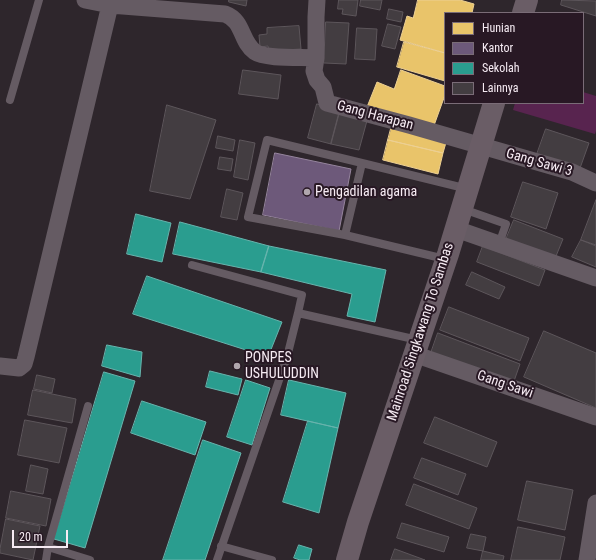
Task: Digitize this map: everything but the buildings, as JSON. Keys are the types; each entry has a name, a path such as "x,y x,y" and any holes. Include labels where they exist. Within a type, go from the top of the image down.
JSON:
{"street":[{"path":"85,0 110,5 225,14 237,22 249,46 255,52 266,56 316,58"},
{"name":"Gang Harapan","path":"317,0 316,58 314,71 316,80 323,87 327,103 480,146"},
{"path":"523,12 527,0"},
{"path":"0,366 19,368 24,364 110,5"},
{"name":"Mainroad Singkawang To Sambas","path":"347,560 358,522 446,259 494,104"},
{"name":"Gang Sawi 3","path":"480,146 572,172 596,183"},
{"path":"462,209 499,244 596,278"},
{"name":"Gang Sawi","path":"417,347 596,417"},
{"path":"587,560 595,512"}],"lane":[{"path":"10,100 39,0"},
{"path":"446,259 345,235 248,217 267,140 362,163 462,209"},
{"path":"345,235 362,163"},
{"path":"192,265 302,295 286,357 217,560"},
{"path":"298,313 417,347"},
{"path":"46,560 48,547 88,406"},
{"path":"221,546 272,560"},
{"path":"48,547 90,560"}],"shaded area":[{"path":"584,92 596,96 596,131 595,134 513,110 515,104 584,104"}],"place":[{"name":"Pengadilan agama","path":"307,192"},
{"name":"PONPES USHULUDDIN","path":"237,366"}]}
